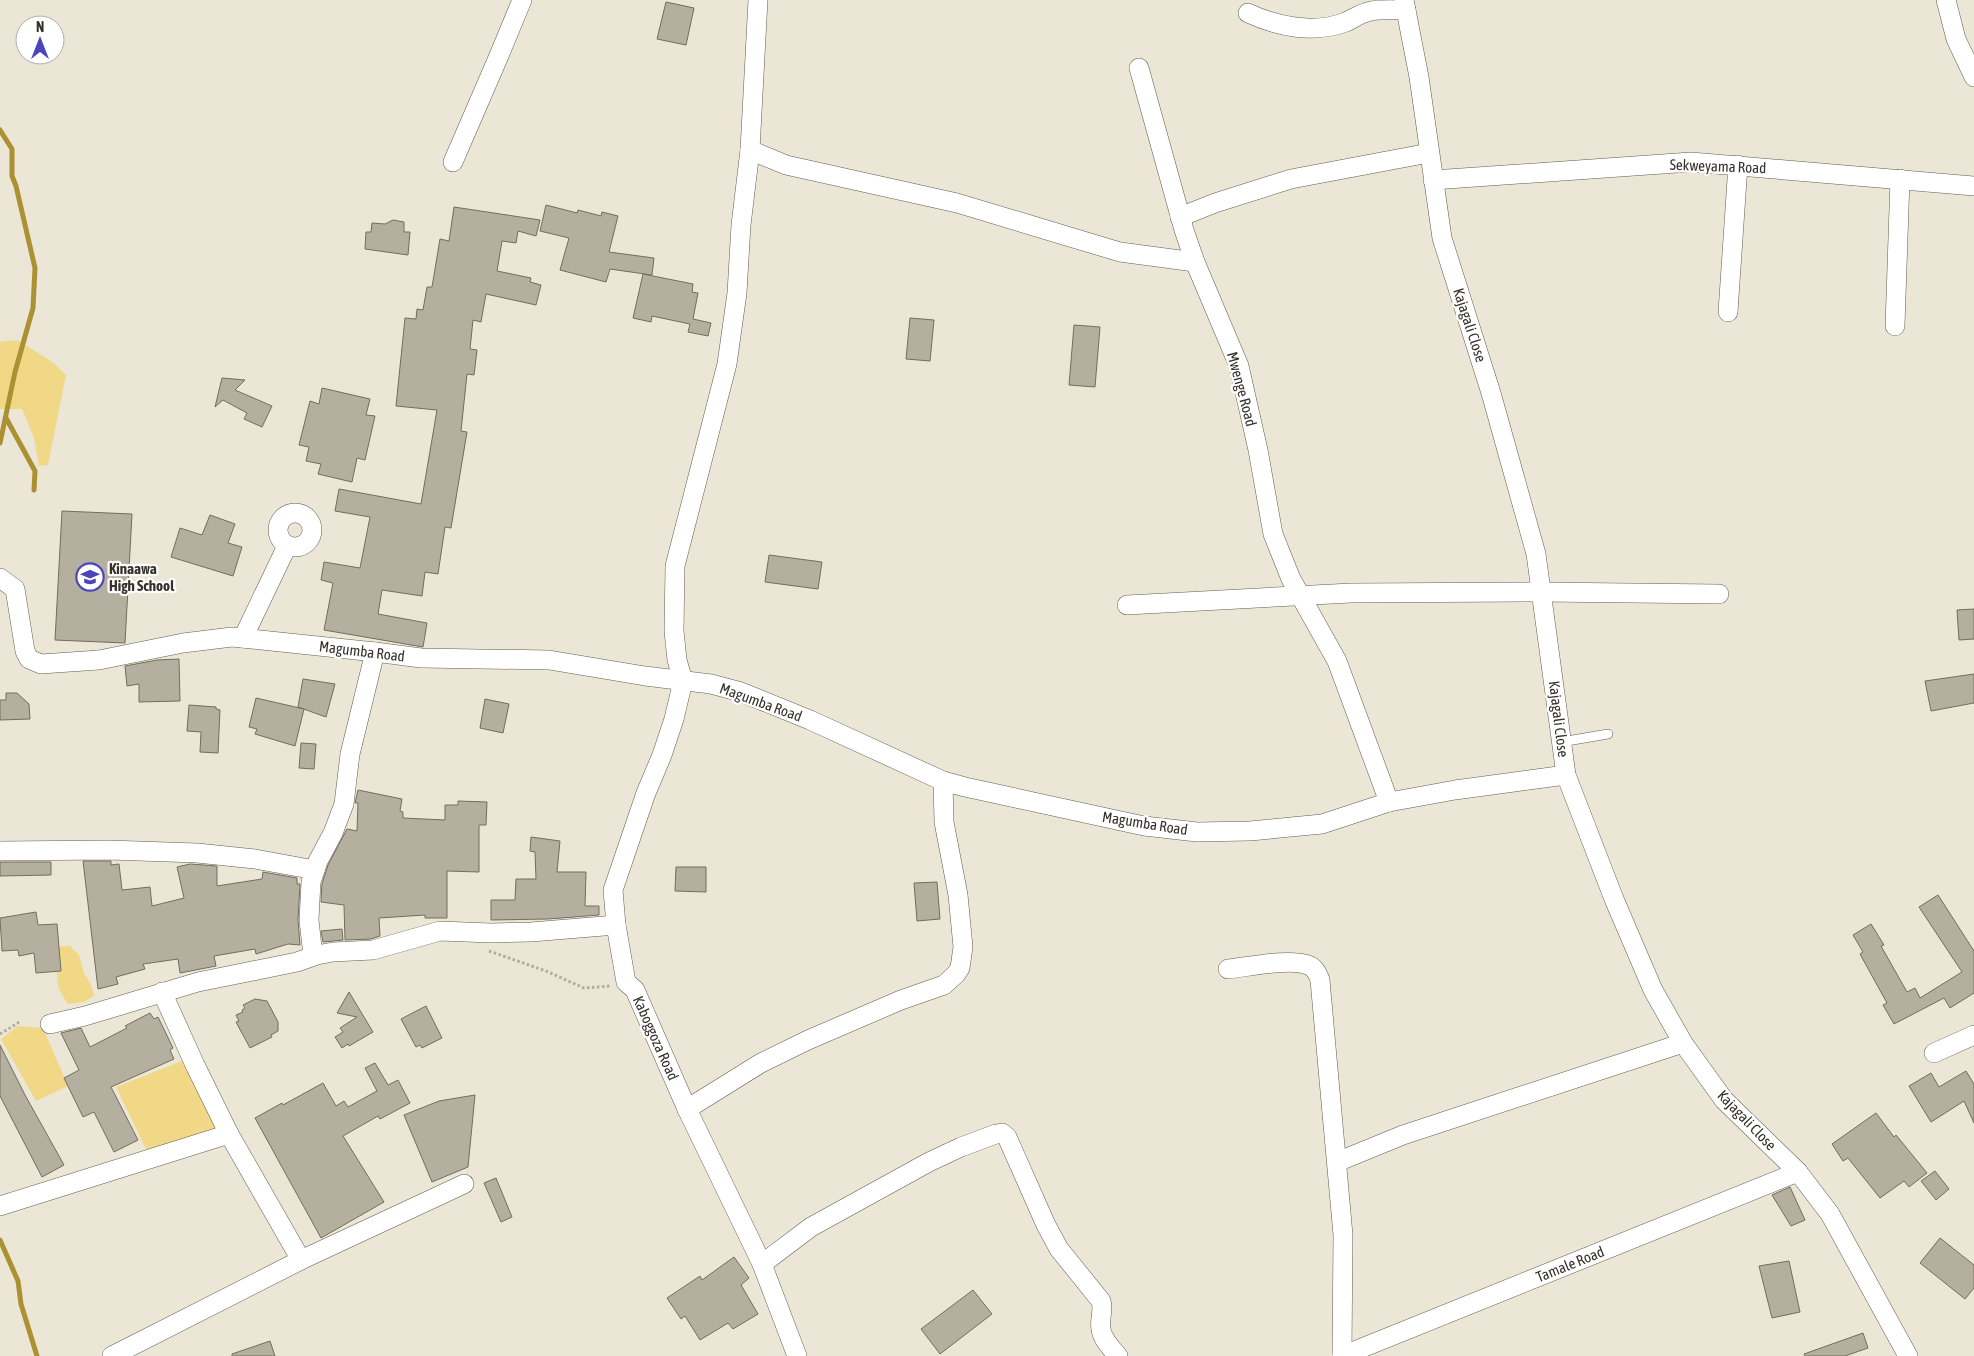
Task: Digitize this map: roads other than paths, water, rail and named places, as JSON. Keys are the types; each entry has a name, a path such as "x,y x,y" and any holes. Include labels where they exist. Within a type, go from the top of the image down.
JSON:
{"street":[{"path":"453,162 522,0"},
{"path":"683,681 677,660 674,631 675,566 727,364 737,293 741,225 750,150 758,0"},
{"path":"1946,0 1956,39 1974,76"},
{"path":"1248,13 1262,19 1297,28 1322,28 1346,22 1358,15 1372,11 1405,5"},
{"name":"Kajagali Close","path":"1405,5 1419,77 1442,238 1492,393 1536,554 1566,775 1614,899 1649,981 1683,1043 1724,1100 1798,1172 1830,1214 1908,1356"},
{"name":"Mwenge Road","path":"1139,68 1180,217 1195,262 1239,366 1258,450 1273,534 1282,559 1301,597 1337,661 1389,802"},
{"path":"750,150 786,165 957,203 1120,252 1195,262"},
{"path":"1180,217 1215,203 1291,179 1429,153"},
{"name":"Sekweyama Road","path":"1433,180 1691,162 1974,186"},
{"path":"1728,312 1738,166"},
{"path":"1895,326 1900,179"},
{"path":"243,638 287,546"},
{"name":"Magumba Road","path":"0,578 15,589 25,651 29,660 41,664 99,660 209,639 243,638 421,658 549,660 711,684 741,692 810,720 943,781 965,788 1144,826 1197,832 1322,824 1389,802 1454,790 1566,775"},
{"path":"1127,605 1351,593 1542,592 1720,594"},
{"path":"314,956 309,920 311,882 334,833 344,804 350,754 375,652"},
{"name":"Kaboggoza Road","path":"683,681 674,719 662,755 646,793 613,890 616,925 626,982 635,990 687,1109 762,1264 797,1356"},
{"path":"687,1109 761,1063 893,1003 944,985 956,974 960,968 963,947 958,894 944,822 943,781"},
{"path":"0,851 109,850 197,853 256,859 315,870"},
{"path":"50,1024 85,1016 162,992 235,974 297,962 334,952 373,950 440,931 546,932 616,925"},
{"path":"1228,969 1296,963 1309,965 1316,972 1320,980 1343,1235 1342,1356"},
{"path":"162,992 229,1134 301,1260"},
{"path":"1934,1053 1974,1035"},
{"path":"1337,1162 1412,1132 1683,1043"},
{"path":"762,1264 811,1227 929,1162 961,1147 1002,1133 1007,1137 1046,1225 1059,1249 1101,1300 1104,1309 1100,1329 1106,1342 1118,1356"},
{"path":"0,1206 229,1134"},
{"name":"Tamale Road","path":"1342,1356 1380,1349 1798,1172"},
{"path":"112,1356 301,1260 464,1184"}],"lane":[{"path":"1562,742 1608,734"}],"waterway":[{"path":"0,130 12,149 12,176 35,268 33,308 15,372 0,443"},
{"path":"6,418 35,471 34,490"},
{"path":"0,1240 18,1281 21,1304 37,1356"}],"place":[{"name":"Kinaawa High School","path":"90,577"}]}
